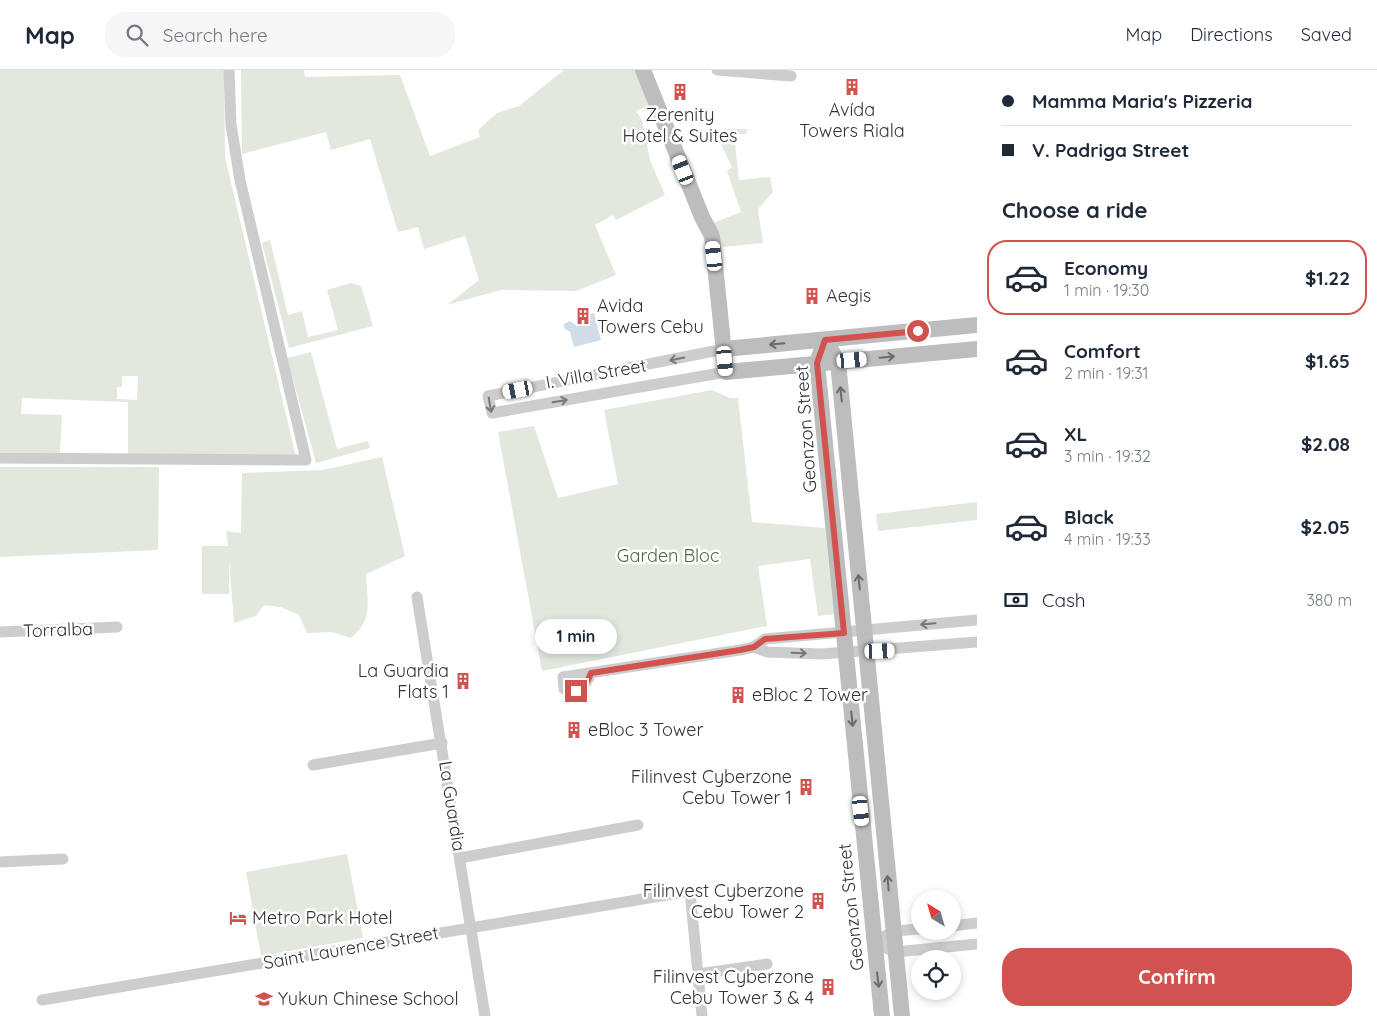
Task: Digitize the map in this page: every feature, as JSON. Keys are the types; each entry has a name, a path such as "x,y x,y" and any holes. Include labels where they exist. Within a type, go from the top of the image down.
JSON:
{"street":[{"path":"0,458 306,460 240,180 231,125 229,70"},
{"path":"643,70 702,218 712,236 726,372"},
{"path":"717,70 791,76"},
{"name":"I. Villa Street","path":"977,325 724,349 488,396 492,413 726,372 977,349"},
{"name":"Geonzon Street","path":"825,340 838,362 902,1016"},
{"name":"Geonzon Street","path":"825,340 817,363 882,1016"},
{"path":"604,373 607,392"},
{"path":"518,390 522,408"},
{"name":"La Guardia","path":"417,597 485,1016"},
{"path":"591,673 754,647 765,639 977,620"},
{"name":"Torralba","path":"0,632 117,627"},
{"path":"754,647 767,652 846,653 977,642"},
{"path":"313,765 442,744"},
{"path":"460,858 638,825"},
{"path":"0,862 63,859"},
{"name":"Saint Laurence Street","path":"42,1000 690,891 698,974"},
{"path":"961,925 977,923"},
{"path":"874,943 893,931 911,930"},
{"path":"874,943 895,952 977,944"},
{"path":"702,1016 698,974 767,964"}],"green space":[{"path":"0,70 224,70 225,157 296,457 128,454 128,402 22,398 21,414 62,415 60,453 0,452","holes":["122,376 138,376 137,400 117,399 117,387 122,387"]},
{"path":"241,70 304,70 305,77 400,75 430,156 480,137 478,130 497,113 519,106 564,70 636,70 650,105 636,111 642,120 650,160 665,195 616,220 613,215 595,225 616,275 576,291 501,290 447,305 479,280 465,236 424,249 418,227 398,232 370,139 331,150 326,132 242,154"},
{"path":"724,129 747,129 746,134 734,135 739,180 770,177 773,192 758,209 763,243 723,247 713,223 741,212 727,171 732,167 715,132"},
{"path":"270,240 288,315 302,311 308,337 338,330 327,290 351,283 361,286 373,326 289,348 262,243"},
{"path":"311,352 337,449 368,441 370,448 316,463 287,358"},
{"name":"Garden Bloc","path":"712,390 730,398 738,398 752,522 825,528 834,614 818,616 810,559 758,566 767,626 542,671 498,432 534,426 558,498 618,484 604,410"},
{"path":"382,457 405,556 366,574 368,609 363,624 351,638 331,632 307,633 299,615 281,607 264,605 256,616 234,623 229,560 229,594 202,594 202,546 228,546 226,531 241,533 242,473 323,470"},
{"path":"0,467 159,467 158,550 0,557"},
{"path":"977,502 977,520 878,531 876,514"},
{"path":"347,854 363,938 261,956 246,872"}],"shaded area":[{"path":"594,313 601,340 574,347 570,332 564,328 564,324 570,321 577,326 581,325 583,316"}],"place":[{"name":"Avída Towers Riala","path":"852,87"},
{"name":"Zerenity Hotel & Suites","path":"680,92"},
{"name":"Aegis","path":"812,296"},
{"name":"Avida Towers Cebu","path":"583,316"},
{"name":"La Guardia Flats 1","path":"463,681"},
{"name":"eBloc 2 Tower","path":"738,695"},
{"name":"eBloc 3 Tower","path":"574,730"},
{"name":"Filinvest Cyberzone Cebu Tower 1","path":"806,787"},
{"name":"Filinvest Cyberzone Cebu Tower 2","path":"818,901"},
{"name":"Metro Park Hotel","path":"238,918"},
{"name":"Filinvest Cyberzone Cebu Tower 3 & 4","path":"828,987"},
{"name":"Yukun Chinese School","path":"264,999"}],"route":[{"path":"576,691 588,680 591,673 740,650 754,647 765,639 844,633 817,363 825,340 918,331"}]}
